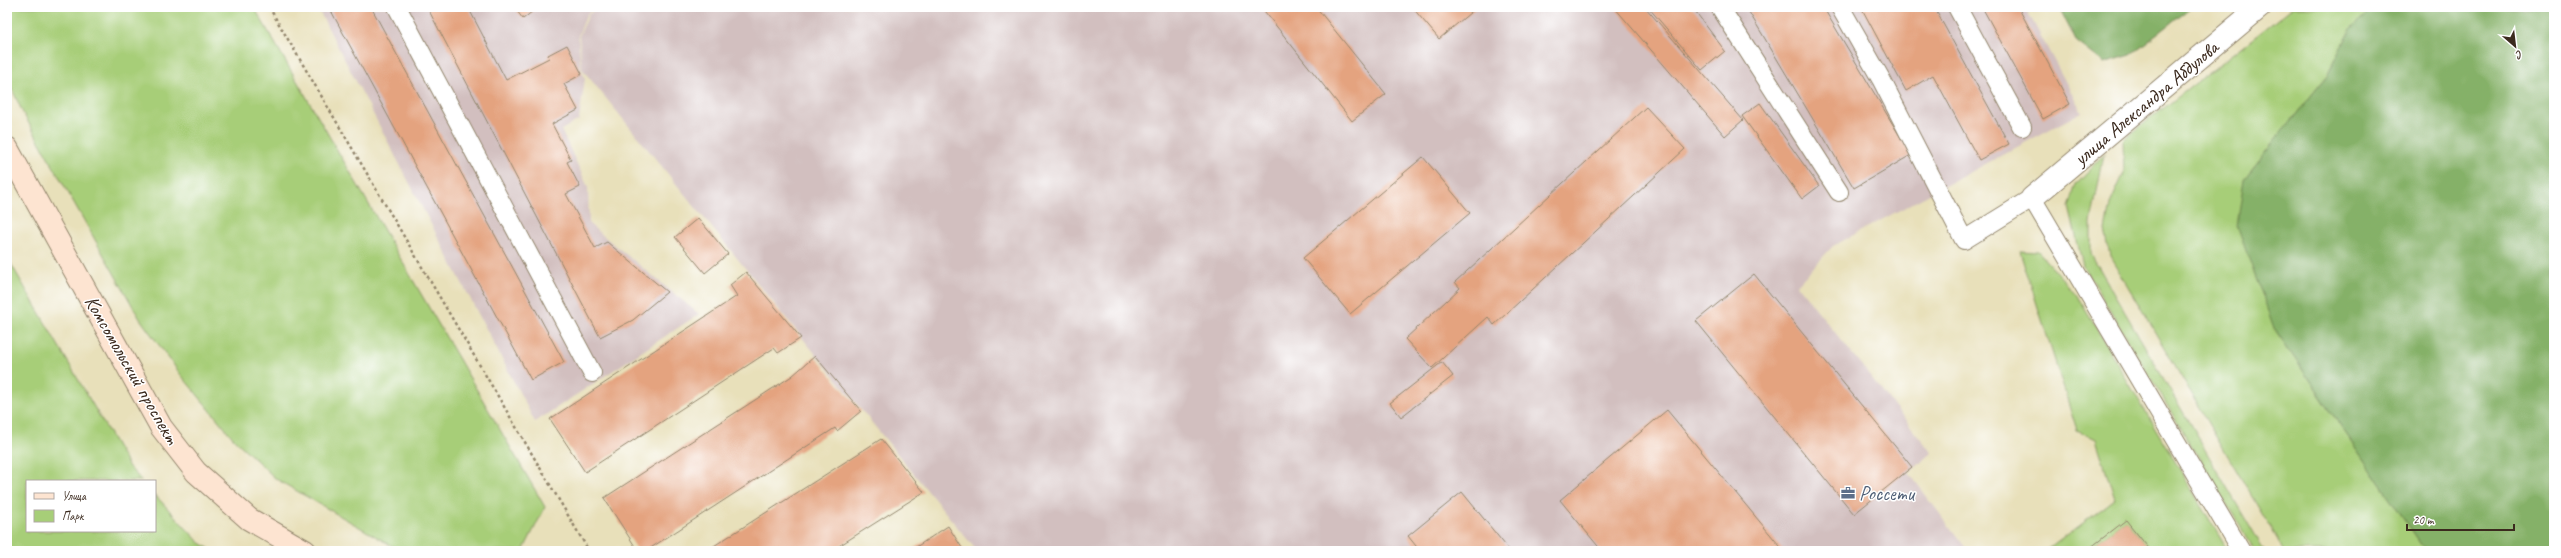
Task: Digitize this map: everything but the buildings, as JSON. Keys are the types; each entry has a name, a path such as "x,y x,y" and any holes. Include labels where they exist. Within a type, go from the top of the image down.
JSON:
{"street":[{"name":"улица Александра Абдулова","path":"2032,198 2260,7"},
{"name":"Комсомольский проспект","path":"7,148 161,427 196,472 249,519 305,551"}],"lane":[{"path":"397,7 592,373"},
{"path":"1720,7 1839,192"},
{"path":"1840,7 1881,80 1964,240 2032,198 2241,551"},
{"path":"1957,7 2022,127"}],"path":[{"path":"269,7 589,551"}],"shaded area":[{"path":"317,7 596,7 587,14 578,36 581,69 585,78 579,120 561,130 588,187 589,224 699,314 535,422"},
{"path":"598,7 2025,7 2082,112 1833,246 1797,285 1932,453 1909,473 1968,551 977,551 582,69 579,36 589,14"}],"green space":[{"path":"7,7 254,7 545,507 523,551 401,551 276,479 234,439 181,375 140,319 23,113 7,78"},
{"path":"2059,7 2192,7 2131,55 2104,63 2076,41"},
{"path":"2293,7 2374,7 2351,29 2327,76 2244,179 2274,328 2426,551 2284,551 2110,256 2105,230 2110,204 2124,173 2123,140"},
{"path":"2374,7 2554,7 2554,551 2426,551 2274,328 2237,226 2244,179 2327,76 2351,29"},
{"path":"2104,154 2091,223 2091,254 2264,551 2255,551 2083,266 2069,207 2076,184"},
{"path":"2020,251 2038,252 2076,294 2228,551 2151,551 2126,520 2086,551 2046,551 2115,499 2096,439 2077,430"},
{"path":"7,257 129,467 141,480 26,480 26,532 156,532 156,496 199,542 213,551 7,551"}],"place":[{"name":"Россети","path":"1848,493"}]}
